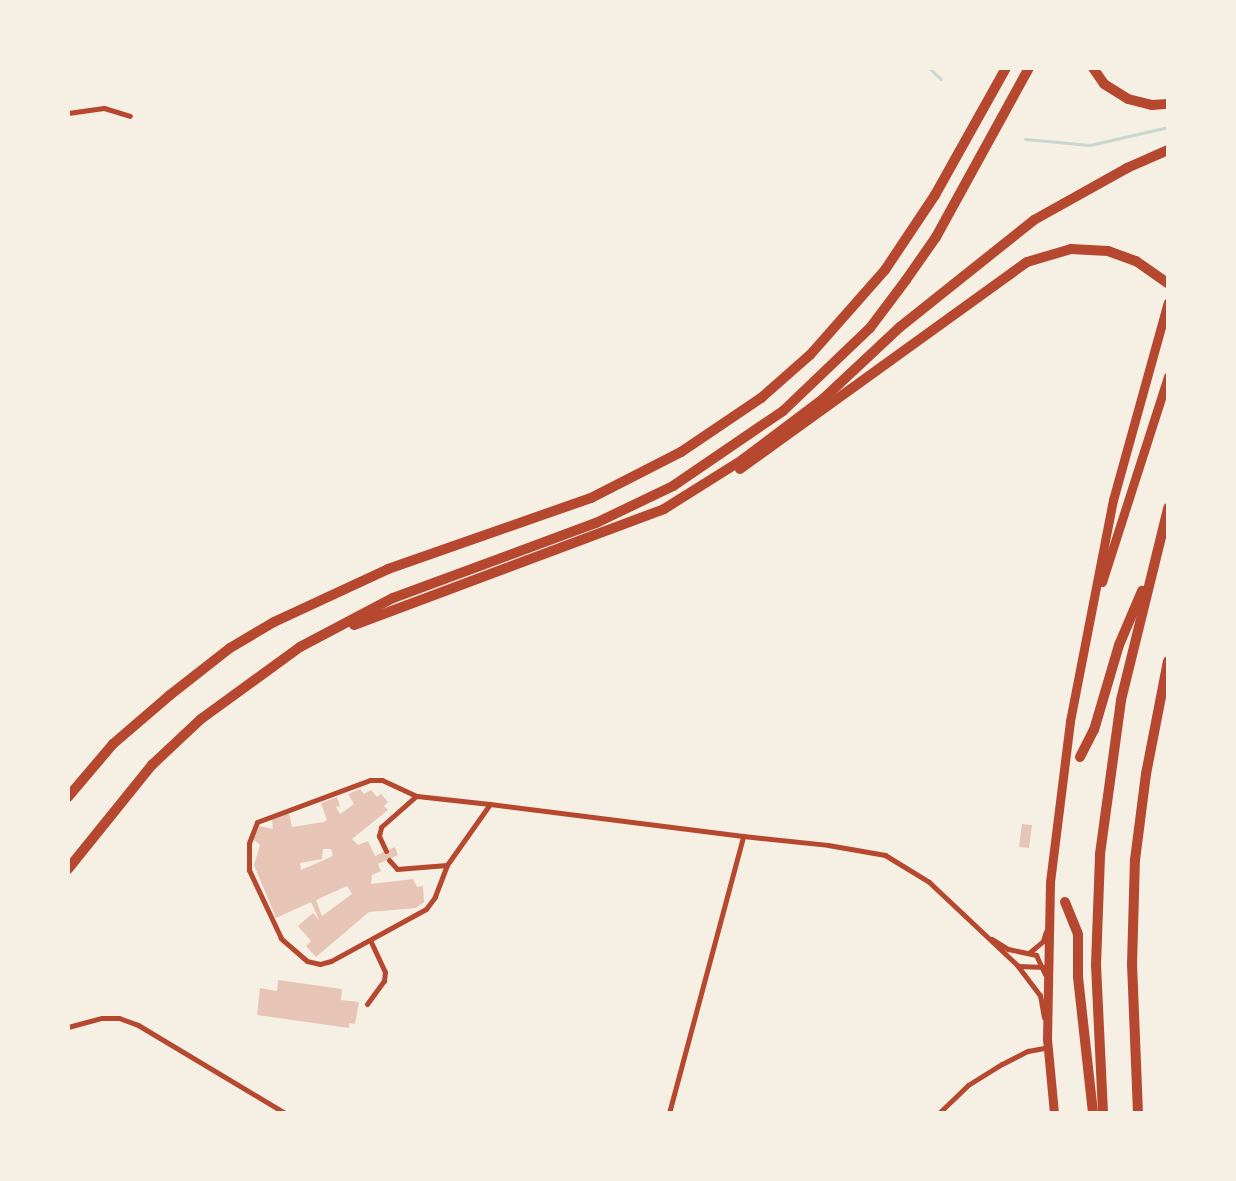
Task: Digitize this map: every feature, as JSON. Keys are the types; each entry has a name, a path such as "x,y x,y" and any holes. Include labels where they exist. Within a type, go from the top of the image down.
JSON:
{"highway":[{"path":"68,797 113,744 230,648 274,622 388,569 602,494 681,452 752,405 810,355 885,270 935,195 1006,68"},
{"path":"982,113 1012,68"},
{"path":"68,869 152,765 201,719 300,647 393,598 596,523 673,486 783,411 870,328 906,280 936,237 1029,68"},
{"path":"1093,68 1104,84 1128,99 1152,105 1168,104"},
{"path":"664,509 742,460 823,399 900,327 1034,220 1127,168 1168,150"},
{"path":"300,647 463,581 664,509 712,486 763,455 1027,262 1071,249 1108,251 1136,261 1168,283"},
{"path":"1054,1113 1047,1043 1050,882 1070,721 1113,500 1168,302"},
{"path":"1085,639 1168,376"},
{"path":"1103,1113 1096,965 1100,854 1121,700 1168,508"},
{"path":"1080,757 1094,730 1119,645 1151,571"},
{"path":"1138,1113 1132,965 1135,860 1146,774 1168,661"},
{"path":"1065,902 1078,935 1078,977 1093,1113"}],"street":[{"path":"68,113 104,108 130,116"},
{"path":"490,804 447,865 435,897 426,909 320,964 294,952 281,938 249,870 252,829 264,817 370,780 382,780 417,796 490,804 743,836 828,845 885,855 929,882 1017,965 1040,995 1047,1043 1002,1064 968,1085 939,1113"},
{"path":"386,851 379,836 381,827 417,796"},
{"path":"669,1113 743,836"},
{"path":"389,860 397,869 447,865"},
{"path":"1030,952 1043,941 1050,923"},
{"path":"984,934 1008,949 1030,952 1047,973"},
{"path":"367,1004 384,981 385,972 370,940"},
{"path":"1017,965 1047,973"},
{"path":"68,1027 102,1018 129,1022 285,1113"}],"building":[{"path":"360,789 364,794 371,790 377,797 381,794 388,802 384,806 388,810 352,839 358,845 368,841 375,856 395,847 398,855 378,864 381,871 372,875 371,884 413,879 417,887 423,886 424,902 416,908 369,912 316,957 306,946 311,941 298,926 313,913 319,920 311,902 276,918 254,865 260,845 254,840 259,826 273,829 272,819 289,813 292,827 324,822 327,820 321,803 337,797 340,806 336,807 340,814 354,804 348,794","holes":["323,849 331,849 333,856 301,870 300,863 322,859","347,886 352,894 322,916 316,900"]},
{"path":"1022,824 1032,825 1029,848 1019,847"},
{"path":"278,980 342,989 341,1000 359,1002 355,1024 349,1023 349,1028 257,1015 260,988 277,991"}],"waterway":[{"path":"929,68 941,79"},
{"path":"1025,139 1090,145 1168,127"}],"railway":[{"path":"1168,868 1168,1002"}]}
